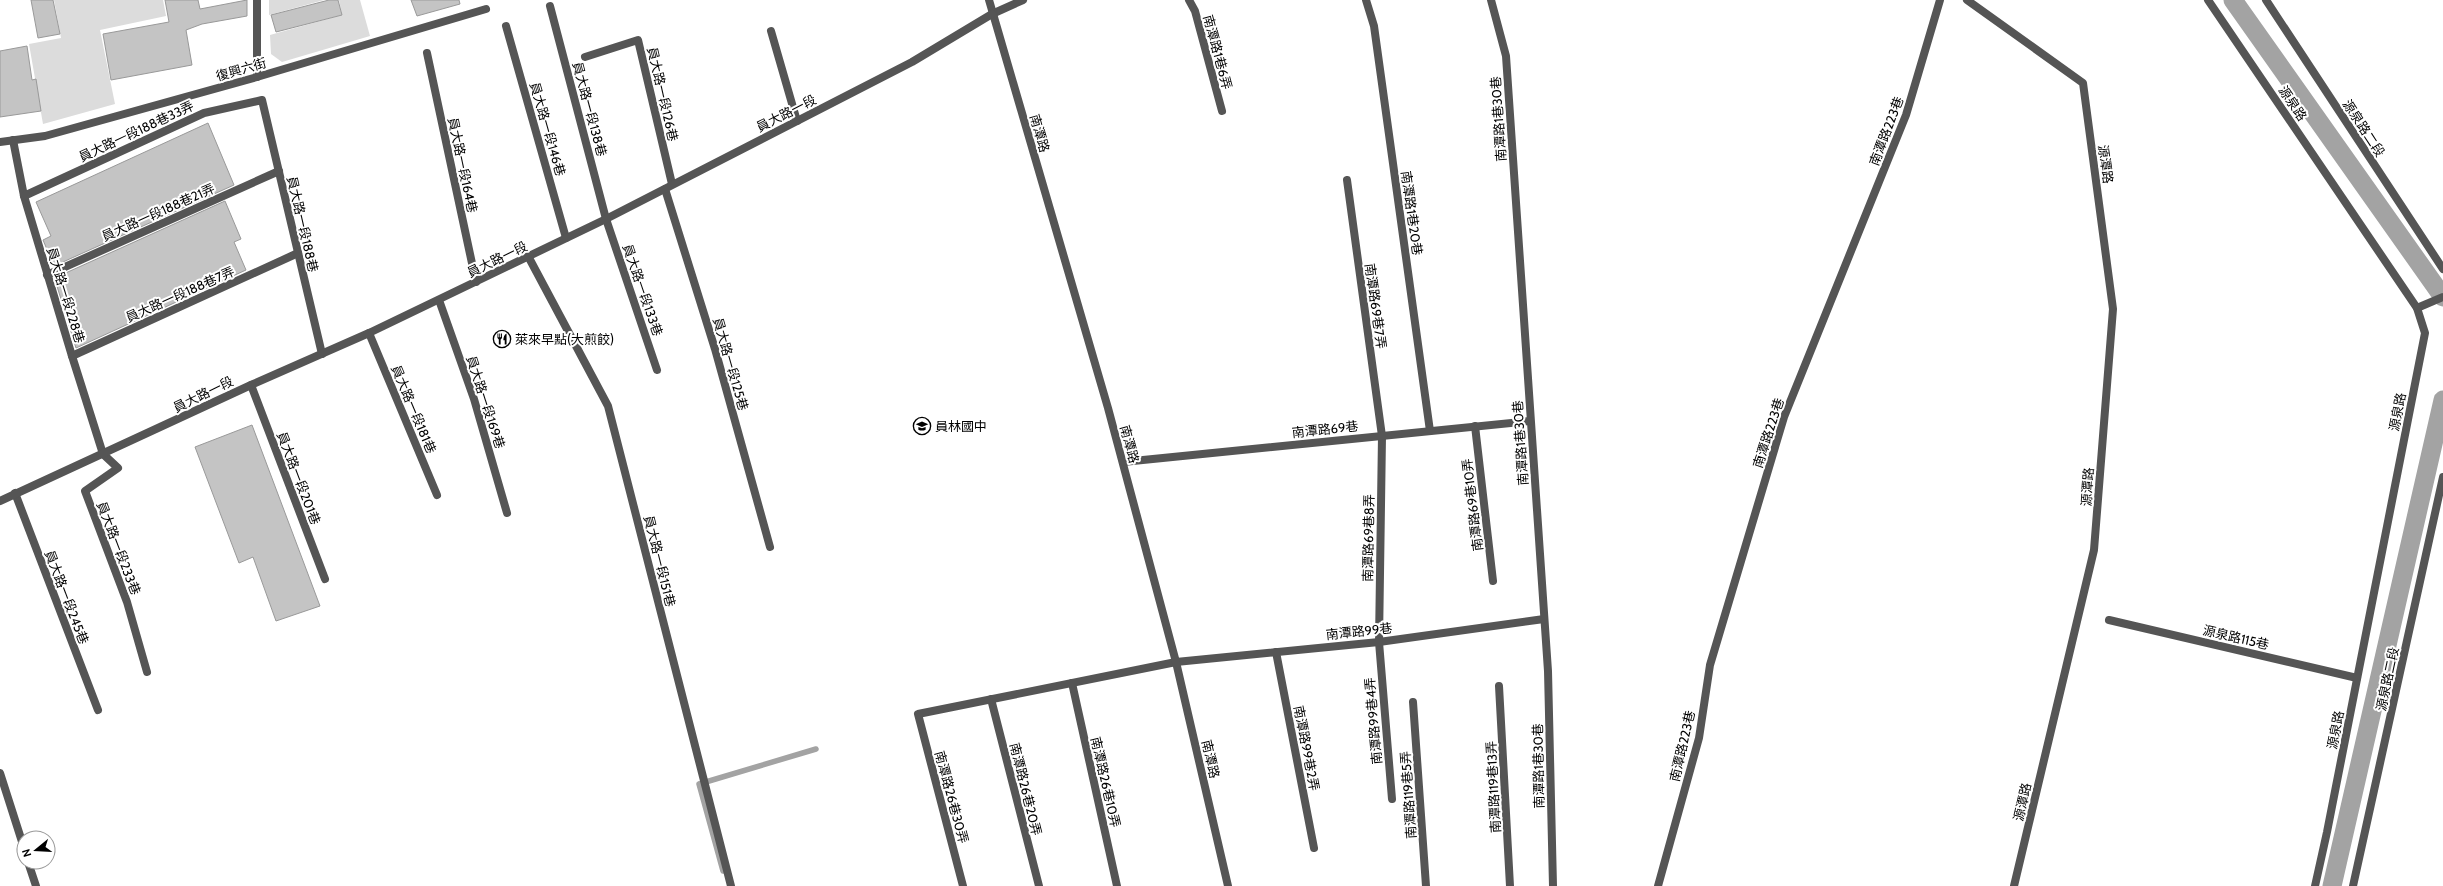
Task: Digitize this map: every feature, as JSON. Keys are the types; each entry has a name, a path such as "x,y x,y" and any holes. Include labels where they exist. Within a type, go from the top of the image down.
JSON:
{"street":[{"path":"257,0 257,77"},
{"name":"南潭路","path":"989,0 1123,462 1176,662 1228,886"},
{"name":"員大路一段","path":"0,501 251,385 369,333 606,219 912,62 992,14 1023,0"},
{"name":"南潭路1巷6弄","path":"1189,0 1195,11 1222,111"},
{"name":"南潭路1巷20巷","path":"1366,0 1374,26 1430,431"},
{"name":"南潭路1巷30巷","path":"1491,0 1506,56 1548,671 1553,886"},
{"name":"南潭路223巷","path":"1658,886 1699,738 1710,665 1784,417 1906,115 1940,0"},
{"name":"源潭路","path":"1967,0 2083,83 2113,309 2094,550 2014,886"},
{"name":"源泉路","path":"2208,0 2417,308 2425,333 2357,678 2314,886"},
{"name":"源泉路二段","path":"2266,0 2443,269"},
{"name":"員大路一段138巷","path":"550,6 606,219"},
{"name":"復興六街","path":"0,142 45,136 257,77 486,9"},
{"name":"員大路一段146巷","path":"506,26 566,238"},
{"path":"771,31 797,121"},
{"name":"員大路一段126巷","path":"585,57 638,40 668,187"},
{"name":"員大路一段164巷","path":"426,53 476,282"},
{"name":"員大路一段188巷","path":"262,100 322,354"},
{"name":"員大路一段188巷33弄","path":"24,196 204,113 262,100"},
{"name":"員大路一段228巷","path":"13,140 24,196 103,454"},
{"name":"員大路一段188巷21弄","path":"47,275 279,171"},
{"name":"南潭路69巷7弄","path":"1347,180 1382,436"},
{"name":"員大路一段125巷","path":"668,187 770,547"},
{"name":"員大路一段133巷","path":"606,219 657,370"},
{"name":"員大路一段188巷7弄","path":"72,356 298,253"},
{"name":"員大路一段151巷","path":"528,256 608,406 731,886"},
{"path":"2417,308 2443,297"},
{"name":"員大路一段169巷","path":"439,300 474,399 506,513"},
{"name":"員大路一段181巷","path":"369,333 437,495"},
{"name":"員大路一段201巷","path":"251,385 325,579"},
{"name":"南潭路69巷","path":"1123,462 1530,420"},
{"name":"南潭路69巷10弄","path":"1475,426 1493,581"},
{"name":"南潭路69巷8弄","path":"1379,642 1382,436"},
{"name":"員大路一段233巷","path":"103,454 118,468 84,492 127,602 147,672"},
{"name":"源泉路二段","path":"2353,886 2443,477"},
{"name":"員大路一段245巷","path":"15,493 98,710"},
{"name":"南潭路99巷","path":"918,714 1176,662 1379,642 1544,619"},
{"name":"源泉路115巷","path":"2109,620 2357,678"},
{"name":"南潭路99巷4弄","path":"1379,642 1392,799"},
{"name":"南潭路99巷2弄","path":"1276,652 1314,848"},
{"name":"南潭路26巷10弄","path":"1072,683 1117,886"},
{"name":"南潭路119巷13弄","path":"1499,686 1510,886"},
{"name":"南潭路26巷20弄","path":"990,699 1039,886"},
{"name":"南潭路119巷5弄","path":"1413,702 1426,886"},
{"name":"南潭路26巷30弄","path":"918,714 963,886"},
{"path":"0,773 18,830"},
{"path":"31,870 36,886"}],"shaded area":[{"path":"54,0 163,0 166,16 100,30 115,104 43,124 29,44 61,38"},
{"path":"269,0 324,0 269,15"},
{"path":"339,0 360,0 370,36 282,62 271,54 270,35 342,15"}],"building":[{"path":"31,0 53,0 60,34 38,38"},
{"path":"165,0 198,0 200,9 247,0 247,16 202,24 186,30 192,65 111,80 103,34 169,22"},
{"path":"329,0 338,0 342,15 276,32 271,15"},
{"path":"411,0 459,0 460,4 417,16"},
{"path":"27,46 32,80 36,79 41,111 0,117 0,51"},
{"path":"208,123 234,185 54,266 43,240 51,236 36,202"},
{"path":"225,201 241,239 234,242 246,270 76,348 56,283 61,281 59,276"},
{"path":"252,425 320,606 276,621 253,557 239,563 195,447"}],"waterway":[{"path":"2233,0 2443,297"},
{"path":"2332,886 2443,400"},
{"path":"723,871 699,784 816,749"}],"place":[{"name":"萊來早點(大煎餃)","path":"502,339"},
{"name":"員林國中","path":"922,426"}]}
